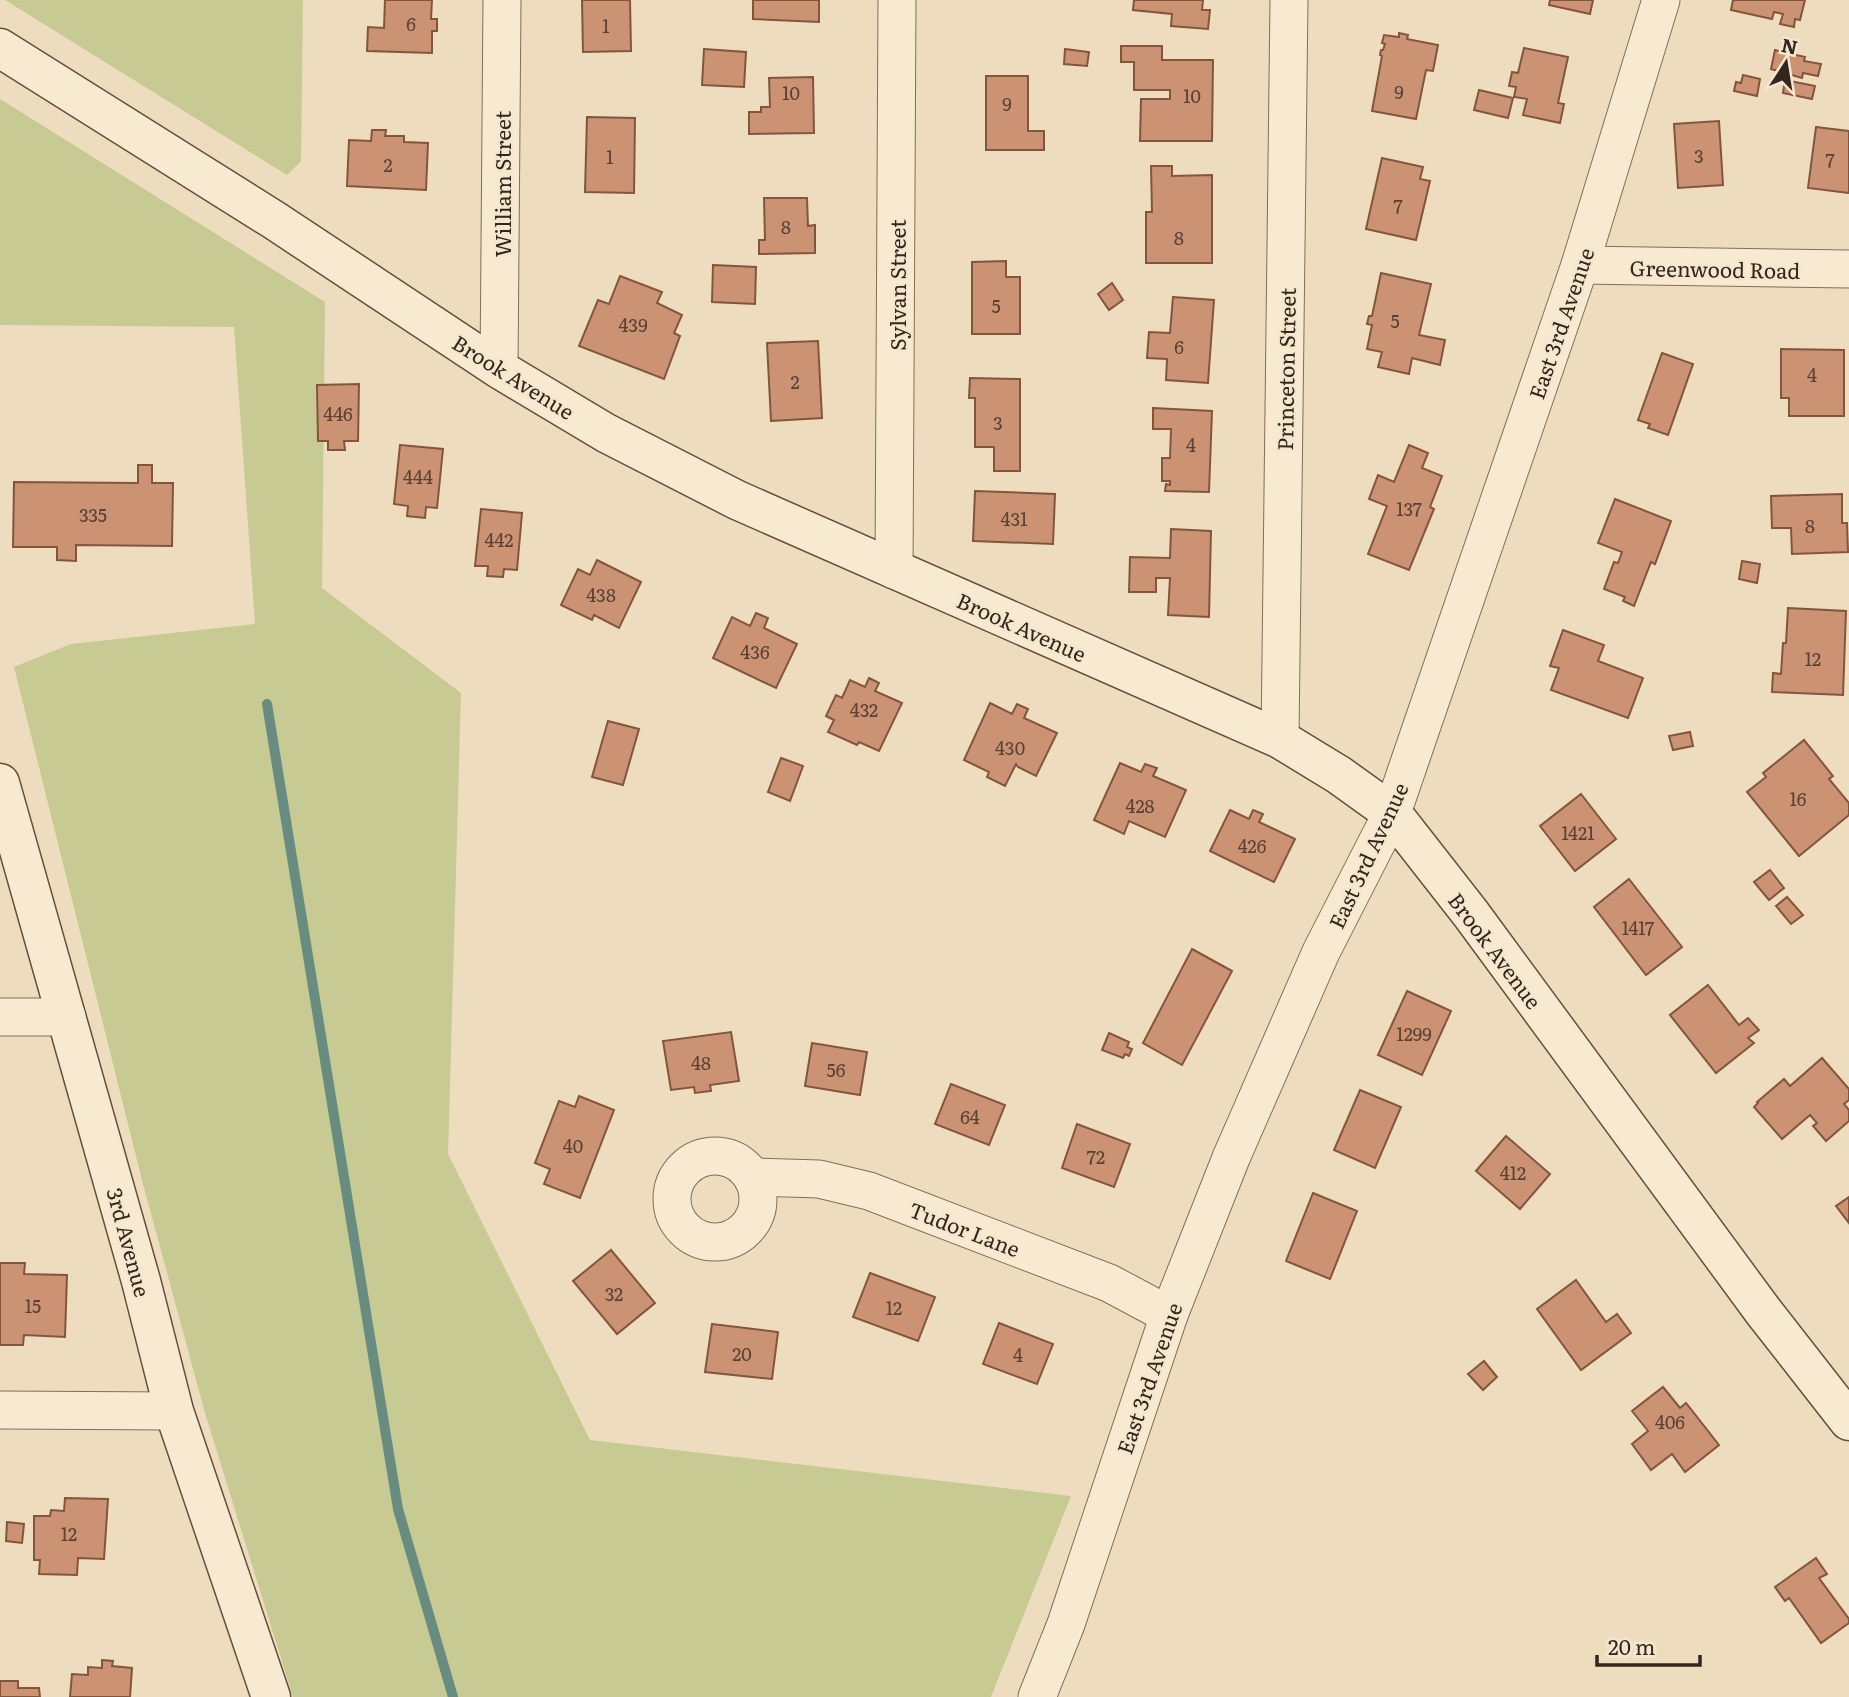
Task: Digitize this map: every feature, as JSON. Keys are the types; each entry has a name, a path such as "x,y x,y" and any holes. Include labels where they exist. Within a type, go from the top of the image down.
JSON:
{"street":[{"name":"William Street","path":"499,369 502,0"},
{"name":"Sylvan Street","path":"894,570 897,0"},
{"name":"Princeton Street","path":"1280,739 1289,0"},
{"name":"East 3rd Avenue","path":"1037,1697 1066,1624 1169,1315 1231,1158 1321,952 1392,813 1580,265 1661,0"},
{"name":"Brook Avenue","path":"0,48 274,220 499,369 606,433 737,500 1280,739 1339,775 1392,813 1471,914 1763,1311 1849,1422"},
{"name":"Greenwood Road","path":"1580,265 1849,269"},
{"name":"3rd Avenue","path":"0,783 141,1280 174,1411 271,1697"},
{"path":"0,1017 67,1017"},
{"name":"Tudor Lane","path":"752,1177 819,1180 869,1191 1109,1283 1169,1315"},
{"path":"0,1410 174,1411"}],"green space":[{"path":"5,0 303,0 301,161 287,175"},
{"path":"0,99 325,302 322,588 461,693 448,1154 590,1440 1071,1496 991,1697 293,1697 205,1413 143,1184 14,667 71,644 255,624 234,327 0,325"}],"building":[{"path":"385,0 432,0 431,19 437,19 437,31 432,31 432,53 367,51 368,27 384,28"},
{"path":"582,0 630,0 631,51 583,52"},
{"path":"753,0 819,0 819,22 753,19"},
{"path":"1134,0 1203,0 1202,10 1210,10 1208,29 1171,26 1172,14 1133,10"},
{"path":"1550,0 1593,0 1590,14 1549,5"},
{"path":"1733,0 1805,0 1800,20 1795,19 1794,27 1780,24 1783,14 1774,12 1772,19 1731,10"},
{"path":"1399,33 1408,35 1407,39 1438,45 1433,71 1426,70 1416,119 1372,111 1382,56 1380,55 1385,44 1382,43 1384,35 1399,37"},
{"path":"1121,46 1162,46 1162,60 1213,60 1212,141 1140,141 1141,99 1170,99 1170,90 1134,90 1134,62 1121,62"},
{"path":"1524,48 1568,57 1558,103 1564,104 1560,123 1523,115 1527,99 1514,97 1516,87 1509,86 1512,72 1518,73"},
{"path":"704,49 746,52 744,87 702,85"},
{"path":"1065,49 1089,52 1087,66 1064,64"},
{"path":"1775,50 1821,64 1818,76 1803,73 1802,78 1771,69"},
{"path":"1743,75 1760,79 1757,96 1734,91 1736,82 1741,83"},
{"path":"986,76 1028,76 1028,131 1044,131 1044,150 986,150"},
{"path":"813,77 814,133 749,134 749,112 761,112 761,107 770,107 769,78"},
{"path":"1785,80 1815,86 1812,99 1783,93"},
{"path":"1479,90 1513,98 1508,118 1474,110"},
{"path":"587,117 635,118 634,193 585,192"},
{"path":"1719,121 1723,185 1678,188 1674,124"},
{"path":"1816,127 1849,131 1849,193 1808,188"},
{"path":"372,130 386,130 385,136 404,136 404,142 428,143 426,190 347,186 349,140 371,141"},
{"path":"1382,158 1423,167 1420,179 1430,181 1416,240 1366,229"},
{"path":"1151,166 1172,166 1172,176 1212,175 1212,263 1146,263 1146,212 1152,212"},
{"path":"764,198 807,198 808,226 815,225 815,253 759,254 759,240 765,240"},
{"path":"1006,261 1006,277 1020,277 1020,334 972,334 972,262"},
{"path":"713,265 756,267 755,304 712,302"},
{"path":"1381,273 1431,284 1419,335 1445,340 1440,365 1412,358 1409,374 1378,367 1382,352 1367,349 1372,325 1367,324 1369,316 1372,316"},
{"path":"620,276 662,292 657,303 682,315 674,333 680,336 664,379 579,346 598,300 609,304"},
{"path":"1112,283 1123,300 1109,310 1098,294"},
{"path":"1173,297 1214,300 1208,383 1166,380 1167,359 1147,358 1149,332 1170,333"},
{"path":"818,341 822,418 771,421 767,343"},
{"path":"1781,349 1844,350 1844,416 1789,416 1789,398 1781,398"},
{"path":"1662,353 1693,364 1668,435 1648,428 1650,424 1638,420"},
{"path":"970,378 1020,379 1020,471 994,471 994,447 975,447 975,398 969,398"},
{"path":"359,384 358,441 344,441 345,450 328,450 328,441 318,441 317,385"},
{"path":"1153,408 1212,411 1209,492 1165,491 1166,484 1170,485 1170,481 1162,481 1162,458 1170,458 1171,429 1153,429"},
{"path":"400,445 443,449 437,508 426,507 425,518 407,516 408,506 394,504"},
{"path":"1409,445 1428,453 1422,468 1442,476 1430,507 1434,509 1409,570 1368,554 1387,506 1369,499 1378,475 1394,482"},
{"path":"138,465 152,465 152,483 173,483 172,546 76,545 76,561 57,560 57,547 13,547 14,482 138,483"},
{"path":"975,491 1055,494 1053,544 973,541"},
{"path":"1842,494 1842,523 1847,523 1848,552 1792,554 1791,528 1772,528 1771,496"},
{"path":"1615,499 1671,521 1655,564 1651,562 1634,606 1623,601 1625,597 1604,589 1614,562 1618,563 1622,552 1598,543"},
{"path":"481,509 522,513 517,570 504,569 503,577 487,576 488,566 475,566"},
{"path":"1171,529 1211,531 1209,617 1168,615 1170,578 1156,578 1156,592 1129,592 1130,557 1170,558"},
{"path":"597,560 641,582 619,628 594,615 592,620 561,605 578,569 590,575"},
{"path":"1742,561 1760,564 1757,583 1739,579"},
{"path":"1788,608 1846,611 1843,695 1772,692 1773,673 1781,674"},
{"path":"756,613 768,618 764,628 797,644 776,688 713,658 732,617 750,626"},
{"path":"1563,630 1604,645 1598,661 1643,678 1628,718 1551,690 1559,668 1550,666"},
{"path":"869,678 879,683 875,691 902,703 879,751 828,732 834,720 826,716 836,695 842,698 850,680 865,687"},
{"path":"990,703 1012,714 1017,704 1028,709 1024,718 1057,733 1036,776 1016,764 1005,786 987,777 989,772 964,760"},
{"path":"608,721 639,729 623,785 592,777"},
{"path":"1690,732 1693,746 1673,750 1669,736"},
{"path":"1804,740 1833,776 1829,779 1849,803 1849,815 1799,856 1747,792 1766,777 1763,773"},
{"path":"781,758 803,766 790,801 768,792"},
{"path":"1120,763 1141,772 1145,764 1157,768 1153,776 1186,790 1165,837 1129,821 1124,834 1094,820"},
{"path":"1581,794 1616,839 1575,871 1540,826"},
{"path":"1230,810 1249,819 1253,810 1263,814 1259,822 1295,839 1274,882 1210,851"},
{"path":"1770,870 1784,888 1769,900 1754,882"},
{"path":"1629,879 1682,947 1646,975 1594,907"},
{"path":"1787,897 1803,915 1791,924 1776,906"},
{"path":"1192,949 1232,971 1182,1065 1143,1043"},
{"path":"1708,985 1739,1025 1748,1018 1759,1030 1748,1038 1754,1043 1716,1073 1670,1015"},
{"path":"1407,991 1451,1011 1422,1075 1378,1055"},
{"path":"731,1032 739,1081 710,1085 711,1091 695,1093 694,1087 671,1090 663,1041"},
{"path":"1109,1033 1129,1042 1127,1047 1132,1049 1129,1056 1125,1054 1123,1058 1102,1050"},
{"path":"812,1043 867,1052 860,1095 805,1086"},
{"path":"1822,1058 1849,1089 1849,1100 1844,1104 1849,1110 1849,1121 1826,1141 1813,1126 1817,1123 1810,1115 1782,1139 1754,1107 1784,1079 1790,1086"},
{"path":"951,1084 1005,1105 989,1145 935,1124"},
{"path":"1360,1090 1401,1107 1375,1168 1334,1150"},
{"path":"579,1096 614,1110 580,1198 544,1184 550,1169 535,1163 559,1101 575,1107"},
{"path":"1077,1124 1130,1144 1114,1187 1062,1168"},
{"path":"1506,1136 1550,1174 1520,1209 1476,1171"},
{"path":"1313,1193 1357,1211 1330,1279 1286,1261"},
{"path":"1849,1197 1849,1223 1836,1206"},
{"path":"611,1250 655,1303 617,1334 573,1281"},
{"path":"0,1263 25,1263 24,1274 67,1275 65,1337 24,1335 23,1345 0,1345"},
{"path":"870,1273 935,1297 918,1341 853,1317"},
{"path":"1576,1280 1606,1322 1617,1314 1631,1333 1581,1370 1537,1309"},
{"path":"999,1323 1053,1344 1037,1384 983,1364"},
{"path":"712,1324 778,1332 772,1379 705,1372"},
{"path":"1484,1361 1497,1377 1483,1390 1468,1374"},
{"path":"1663,1387 1680,1408 1686,1403 1719,1445 1685,1472 1672,1454 1651,1470 1632,1444 1648,1431 1632,1411"},
{"path":"65,1498 108,1499 104,1559 78,1558 77,1575 39,1574 40,1560 34,1560 34,1516 50,1516 51,1510 64,1511"},
{"path":"7,1522 24,1524 22,1543 6,1541"},
{"path":"1816,1558 1827,1574 1819,1578 1849,1619 1849,1623 1821,1643 1789,1598 1785,1601 1775,1587"},
{"path":"102,1660 113,1661 112,1666 132,1668 130,1697 70,1697 72,1674 88,1675 88,1667 102,1668"},
{"path":"0,1681 18,1681 18,1688 39,1688 40,1697 0,1697"}],"waterway":[{"path":"267,704 398,1509 453,1697"}]}
